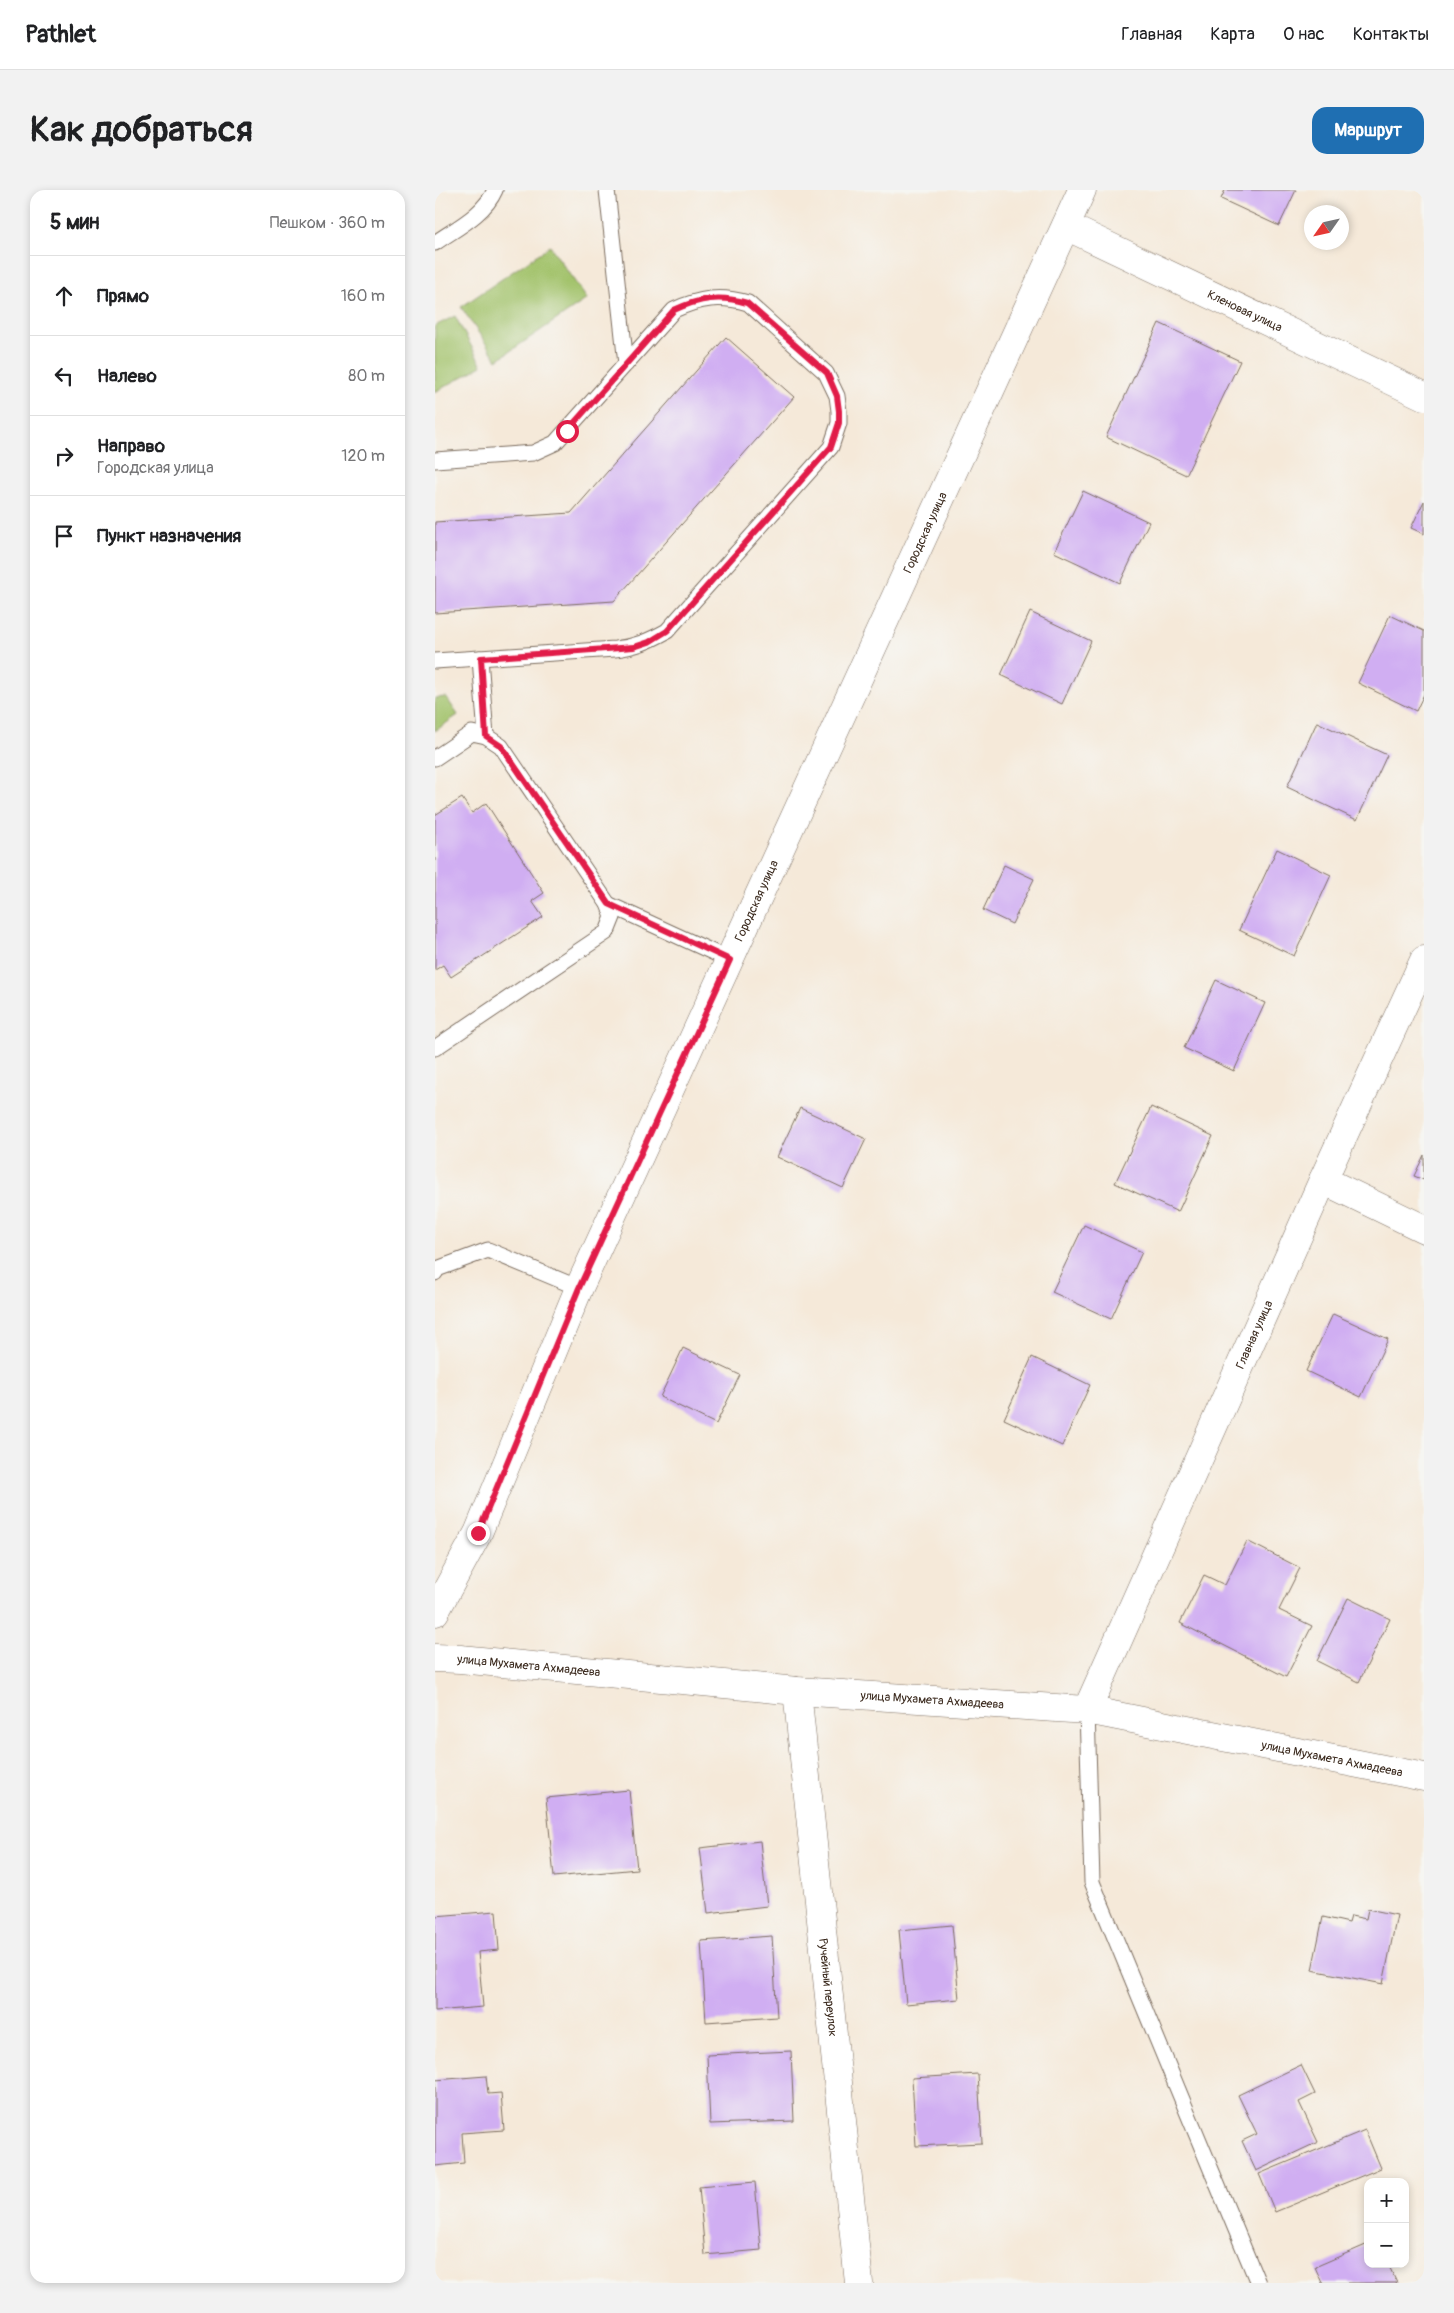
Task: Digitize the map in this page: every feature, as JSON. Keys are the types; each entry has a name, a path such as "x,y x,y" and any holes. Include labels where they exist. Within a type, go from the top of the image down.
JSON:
{"street":[{"name":"Городская улица","path":"435,1612 478,1533 579,1288 1082,190"},
{"name":"Кленовая улица","path":"1066,226 1424,396"},
{"name":"Главная улица","path":"1087,1710 1323,1180 1424,960"},
{"path":"1323,1180 1424,1229"},
{"name":"улица Мухамета Ахмадеева","path":"435,1658 797,1691 1087,1710 1424,1777"},
{"name":"Ручейный переулок","path":"797,1691 859,2283"}],"lane":[{"path":"435,242 478,213 491,198 495,190"},
{"path":"607,190 626,364"},
{"path":"435,460 515,455 533,453 545,448 567,431 674,310 693,302 712,298 731,298 747,303 827,373 837,396 839,411 836,434 831,447 678,621 661,634 634,647 435,661"},
{"path":"481,658 486,736"},
{"path":"435,758 472,733 486,736 501,746 609,904 613,917 607,932 435,1048"},
{"path":"609,904 730,960"},
{"path":"435,1272 437,1269 488,1250 579,1288"},
{"path":"1087,1710 1092,1882 1259,2283"}],"green space":[{"path":"550,246 587,299 497,360 461,307"},
{"path":"455,316 482,366 435,392 435,326"},
{"path":"446,697 458,715 435,731 435,698"}],"building":[{"path":"1225,190 1296,190 1279,226 1221,199"},
{"path":"1159,323 1240,361 1186,475 1106,437"},
{"path":"726,337 794,397 614,601 435,613 435,522 571,513"},
{"path":"1083,491 1149,522 1120,583 1054,552"},
{"path":"1424,501 1424,534 1411,528"},
{"path":"1030,612 1091,641 1062,704 1001,675"},
{"path":"1390,615 1424,631 1424,694 1416,711 1358,683"},
{"path":"1317,722 1387,755 1357,820 1287,787"},
{"path":"462,798 472,813 486,803 544,893 532,901 543,917 451,977 443,965 435,970 435,815"},
{"path":"1277,849 1331,875 1294,956 1239,930"},
{"path":"1004,865 1034,879 1012,924 983,910"},
{"path":"1216,980 1265,1003 1234,1071 1184,1048"},
{"path":"1151,1107 1213,1136 1178,1212 1115,1183"},
{"path":"800,1108 866,1139 843,1188 777,1157"},
{"path":"1424,1155 1424,1180 1414,1176"},
{"path":"1084,1225 1142,1252 1111,1319 1052,1292"},
{"path":"1333,1314 1388,1339 1361,1397 1306,1371"},
{"path":"683,1348 740,1375 716,1424 660,1397"},
{"path":"1032,1357 1090,1385 1062,1446 1004,1419"},
{"path":"1247,1541 1300,1568 1279,1610 1312,1626 1286,1677 1180,1623 1204,1575 1225,1585"},
{"path":"1348,1598 1390,1619 1359,1682 1317,1661"},
{"path":"629,1790 637,1869 554,1877 546,1798"},
{"path":"760,1841 767,1906 708,1913 700,1848"},
{"path":"1368,1909 1397,1915 1383,1984 1312,1970 1323,1917 1349,1923 1351,1916 1366,1919"},
{"path":"496,1911 499,1950 478,1952 483,2007 435,2011 435,1916"},
{"path":"952,1925 959,1999 906,2004 899,1930"},
{"path":"772,1936 777,2017 706,2022 701,1941"},
{"path":"791,2051 794,2121 710,2124 707,2055"},
{"path":"1301,2065 1315,2094 1299,2102 1318,2142 1256,2171 1242,2141 1257,2134 1238,2095"},
{"path":"978,2074 982,2143 916,2146 912,2078"},
{"path":"486,2076 488,2094 501,2093 504,2130 462,2133 464,2163 435,2166 435,2080"},
{"path":"1365,2130 1381,2168 1275,2212 1259,2174"},
{"path":"755,2182 761,2250 705,2255 699,2187"},
{"path":"1364,2246 1364,2268 1390,2268 1397,2283 1322,2283 1315,2267"}],"route":[{"path":"478,1533 579,1288 730,960 609,904 501,746 486,736 481,658 634,647 649,642 667,631 678,621 831,447 839,423 839,411 837,396 827,373 747,303 731,298 712,298 693,302 674,310 567,431"}]}
